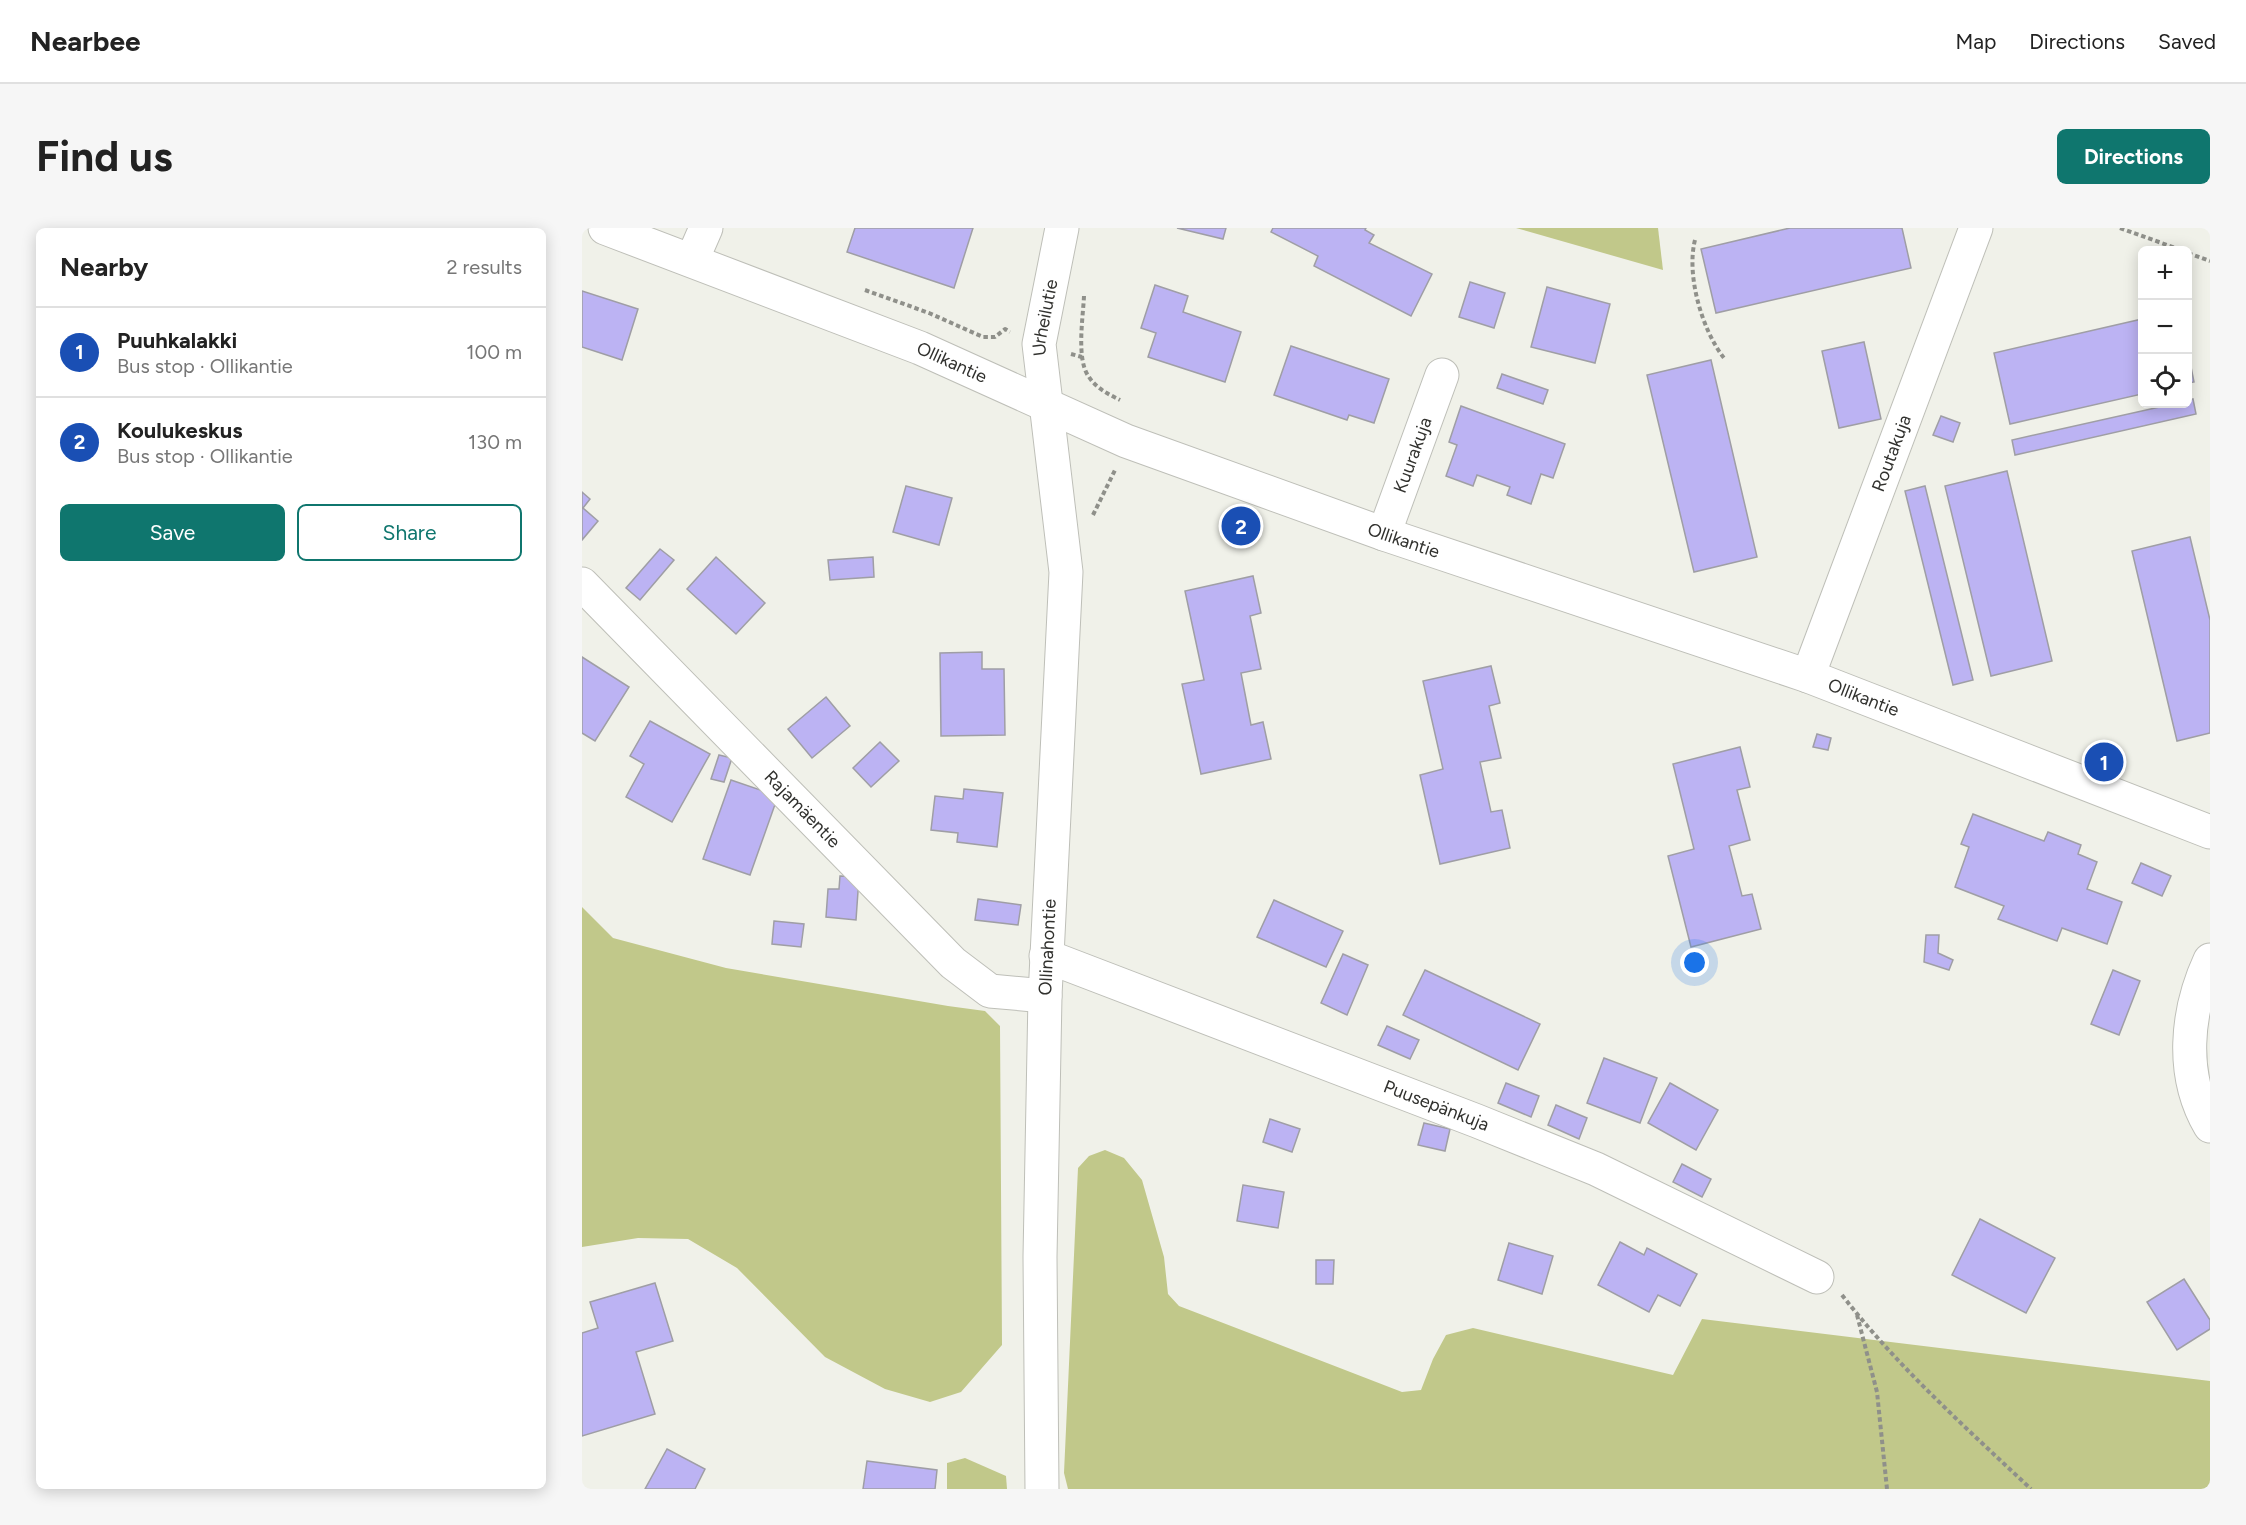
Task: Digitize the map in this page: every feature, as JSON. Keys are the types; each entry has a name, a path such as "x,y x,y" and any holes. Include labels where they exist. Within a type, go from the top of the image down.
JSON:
{"street":[{"name":"Ollikantie","path":"605,228 920,348 1126,441 1384,534 1808,676 2210,832"},
{"path":"692,260 706,228"},
{"name":"Urheilutie","path":"1045,406 1039,344 1062,228"},
{"name":"Routakuja","path":"1808,676 1976,228"},
{"name":"Kuurakuja","path":"1384,534 1442,375"},
{"name":"Ollinahontie","path":"1042,1489 1040,1257 1046,956 1066,572 1045,406"},
{"name":"Rajamäentie","path":"582,584 953,963 990,991 1045,996"},
{"name":"Puusepänkuja","path":"1046,956 1596,1169 1817,1277"},
{"path":"2210,960 2200,982 2189,1048 2193,1083 2210,1126"}],"path":[{"path":"2120,228 2170,246"},
{"path":"1695,240 1691,256 1701,311 1714,344 1725,357"},
{"path":"2192,255 2210,261"},
{"path":"856,286 929,312 983,337 995,337 1005,329 1039,344"},
{"path":"1084,291 1082,357 1088,377 1102,391 1129,404"},
{"path":"1817,1277 1841,1293 1857,1315 1938,1402 2031,1489"},
{"path":"1857,1315 1877,1392 1887,1489"}],"green space":[{"path":"1516,228 1658,228 1663,270"},
{"path":"582,907 613,938 726,968 985,1011 1000,1026 1002,1345 961,1392 930,1402 885,1389 825,1357 737,1268 688,1239 638,1238 582,1247"},
{"path":"1105,1150 1124,1158 1142,1180 1164,1257 1168,1294 1179,1306 1402,1392 1421,1390 1433,1359 1446,1335 1473,1328 1673,1375 1702,1319 2210,1381 2210,1489 1068,1489 1064,1473 1078,1168 1089,1156"},
{"path":"965,1458 1006,1476 1007,1489 947,1489 947,1463"}],"building":[{"path":"855,228 973,228 954,288 847,252"},
{"path":"1177,228 1226,228 1223,239"},
{"path":"1273,228 1366,228 1365,230 1374,235 1369,243 1432,274 1411,316 1314,266 1318,256 1271,232"},
{"path":"1790,228 1902,228 1911,268 1716,313 1701,249"},
{"path":"1470,282 1505,293 1494,328 1459,317"},
{"path":"1155,285 1188,296 1183,312 1241,332 1225,382 1148,357 1156,333 1141,328"},
{"path":"1547,287 1610,304 1595,363 1531,347"},
{"path":"582,291 638,309 622,360 582,347"},
{"path":"2138,320 2138,395 2010,424 1994,353"},
{"path":"1864,342 1881,419 1839,428 1822,351"},
{"path":"1291,346 1389,379 1374,423 1349,415 1347,420 1274,395"},
{"path":"1711,360 1757,557 1694,572 1647,375"},
{"path":"1502,374 1548,390 1543,404 1497,388"},
{"path":"2192,399 2196,414 2015,455 2012,440 2155,408 2192,408"},
{"path":"1461,406 1565,444 1553,478 1541,474 1531,504 1507,495 1510,487 1477,475 1473,486 1446,476 1457,445 1449,442"},
{"path":"1941,416 1960,423 1953,442 1933,435"},
{"path":"2007,471 2052,661 1991,676 1945,486"},
{"path":"906,486 952,498 939,545 893,532"},
{"path":"1925,486 1973,680 1953,685 1905,491"},
{"path":"582,492 590,499 583,508 598,521 582,540"},
{"path":"1235,531 1254,537 1252,544 1233,537"},
{"path":"2190,537 2210,620 2210,733 2177,741 2132,551"},
{"path":"660,549 674,560 640,600 626,588"},
{"path":"716,557 765,603 736,634 687,589"},
{"path":"873,557 874,577 830,580 828,560"},
{"path":"1253,576 1261,613 1250,616 1261,669 1241,673 1251,725 1263,722 1271,759 1201,774 1182,684 1204,680 1185,591"},
{"path":"982,652 982,669 1004,669 1005,735 941,736 940,653"},
{"path":"582,657 629,687 595,741 582,733"},
{"path":"1491,666 1500,703 1489,706 1501,758 1480,762 1491,812 1502,810 1510,848 1440,864 1420,775 1443,769 1423,681"},
{"path":"826,697 850,726 812,758 788,729"},
{"path":"650,721 710,754 672,822 626,797 644,764 630,756"},
{"path":"1817,734 1831,738 1828,750 1813,747"},
{"path":"880,742 899,761 871,787 853,768"},
{"path":"1740,747 1750,787 1737,790 1750,840 1729,846 1742,896 1752,894 1761,929 1691,947 1668,856 1694,849 1673,764"},
{"path":"719,755 732,758 724,782 711,779"},
{"path":"731,780 778,796 750,875 703,859"},
{"path":"964,789 1003,793 997,847 957,842 958,833 931,830 935,796 963,799"},
{"path":"1973,814 2044,841 2048,832 2081,845 2078,854 2097,862 2087,889 2122,902 2107,944 2062,928 2057,941 1998,919 2004,906 1955,887 1969,847 1961,844"},
{"path":"2141,863 2171,876 2162,896 2132,883"},
{"path":"840,876 859,877 856,920 826,917 828,889 839,889"},
{"path":"978,899 1021,905 1018,925 975,920"},
{"path":"1274,900 1343,931 1326,967 1257,937"},
{"path":"774,921 804,924 801,947 772,944"},
{"path":"1926,935 1939,935 1938,953 1953,960 1949,970 1924,962"},
{"path":"1343,954 1368,965 1347,1015 1321,1003"},
{"path":"1425,970 1540,1024 1518,1070 1403,1015"},
{"path":"2113,970 2140,981 2119,1035 2091,1024"},
{"path":"1387,1026 1419,1040 1410,1059 1378,1045"},
{"path":"1604,1058 1657,1078 1640,1123 1587,1103"},
{"path":"1506,1083 1539,1096 1531,1117 1498,1103"},
{"path":"1670,1083 1718,1110 1696,1150 1648,1123"},
{"path":"1556,1105 1587,1118 1579,1139 1548,1125"},
{"path":"1270,1119 1300,1129 1292,1152 1263,1142"},
{"path":"1424,1123 1450,1129 1445,1151 1418,1145"},
{"path":"1682,1164 1711,1179 1702,1197 1673,1182"},
{"path":"1243,1185 1284,1192 1278,1228 1237,1221"},
{"path":"1980,1219 2055,1258 2026,1313 1952,1275"},
{"path":"1620,1242 1644,1255 1647,1248 1697,1274 1680,1306 1658,1295 1649,1312 1598,1285"},
{"path":"1509,1243 1553,1256 1542,1294 1498,1280"},
{"path":"1316,1260 1334,1260 1333,1284 1316,1284"},
{"path":"2184,1279 2210,1320 2210,1329 2177,1350 2147,1302"},
{"path":"655,1283 673,1341 636,1352 655,1414 582,1436 582,1333 598,1328 590,1302"},
{"path":"667,1449 705,1469 695,1489 645,1489"},
{"path":"867,1461 937,1470 935,1489 863,1489"}],"place":[{"name":"Koulukeskus","path":"1241,526"},
{"name":"Puuhkalakki","path":"2104,762"}]}
